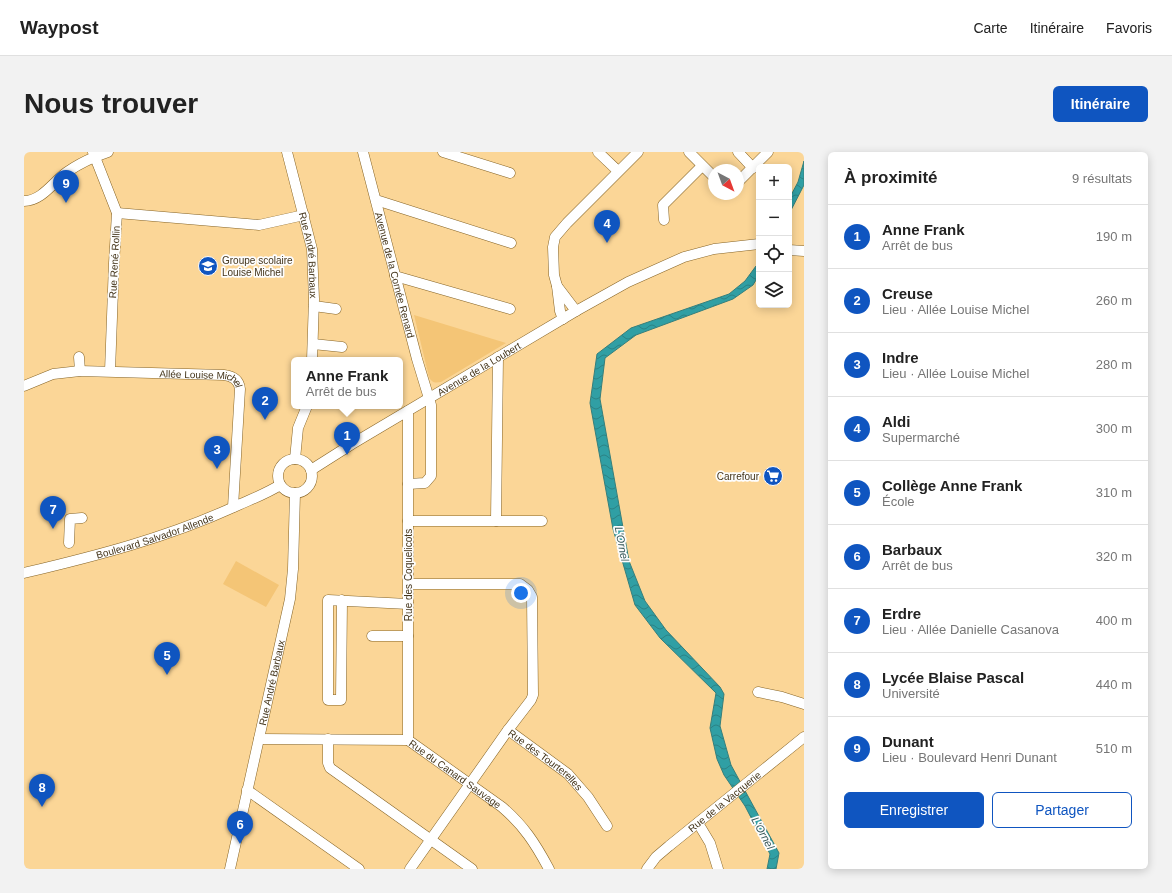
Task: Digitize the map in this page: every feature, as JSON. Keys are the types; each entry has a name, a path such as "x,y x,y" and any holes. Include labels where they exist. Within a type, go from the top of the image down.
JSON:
{"street":[{"path":"24,201 30,201 43,193 66,172 94,154 108,152"},
{"name":"Rue André Barbaux","path":"287,152 312,249 314,306 312,357"},
{"name":"Avenue de la Cornée Renard","path":"363,152 395,276 429,398 431,413 431,476 425,483 408,484"},
{"path":"442,152 510,173"},
{"path":"598,152 618,171"},
{"path":"563,319 560,311 554,275 553,247 555,237 638,152"},
{"path":"689,152 708,172"},
{"path":"738,152 753,168"},
{"path":"744,176 768,152"},
{"name":"Rue René Rollin","path":"94,154 117,213 110,371"},
{"path":"664,220 663,205 702,166"},
{"path":"376,200 511,243"},
{"path":"117,213 259,226 304,215"},
{"path":"792,243 804,244"},
{"name":"Avenue de la Loubert","path":"311,470 429,398 612,290 684,257 714,249 756,244"},
{"name":"Avenue de la Loubert","path":"649,273 717,255 756,250"},
{"path":"792,250 804,251"},
{"path":"395,276 510,309"},
{"path":"557,286 576,311"},
{"path":"314,306 336,309"},
{"path":"313,344 342,347"},
{"path":"79,357 80,370"},
{"path":"496,521 498,357"},
{"name":"Allée Louise Michel","path":"24,386 53,374 80,370 229,376 237,381 240,390 233,507"},
{"path":"295,459 298,428 306,409"},
{"name":"Rue des Coquelicots","path":"408,411 408,740"},
{"path":"295,459 304,462 311,470 312,479 308,487 304,490 295,493 290,492 280,485 278,473 280,468 290,460 295,459"},
{"name":"Boulevard Salvador Allende","path":"24,573 136,545 184,528 267,493 280,485"},
{"name":"Rue André Barbaux","path":"234,867 247,790 290,599 293,569 295,493"},
{"path":"69,543 70,519 82,518"},
{"path":"408,521 542,521"},
{"path":"409,584 520,584 528,590 532,597 533,695 531,700 508,730"},
{"path":"342,600 341,700 328,700 328,600 342,600 408,604"},
{"path":"372,636 408,636"},
{"path":"328,654 341,653"},
{"path":"758,692 782,697 804,704"},
{"name":"Rue des Tourterelles","path":"410,869 508,730 568,774 588,797 606,826"},
{"name":"Rue de la Vacquerie","path":"647,869 669,846 804,738"},
{"name":"Rue du Canard Sauvage","path":"259,739 408,740 515,818 526,830 549,869"},
{"path":"328,739 328,763 330,768 472,869"},
{"path":"247,790 359,869"},
{"path":"698,823 710,843 718,869"}],"shaded area":[{"path":"414,315 506,343 441,382 434,382 429,377"},
{"path":"236,561 279,585 266,607 223,584"}],"water":[{"path":"804,161 804,185 792,208 792,193 798,182"},
{"name":"L'Ornel","path":"756,266 756,280 753,285 733,299 636,335 605,358 600,399 629,561 645,601 666,630 720,687 724,694 720,726 731,765 779,853 776,869 767,869 770,854 745,806 724,775 717,759 710,728 716,693 660,638 635,605 613,529 590,403 597,354 631,328 729,294 745,281"}],"place":[{"name":"Dunant","path":"66,203"},
{"name":"Aldi","path":"607,243"},
{"name":"Groupe scolaire Louise Michel","path":"208,266"},
{"name":"Creuse","path":"265,420"},
{"name":"Anne Frank","path":"347,455"},
{"name":"Indre","path":"217,469"},
{"name":"Carrefour","path":"773,476"},
{"name":"Erdre","path":"53,529"},
{"name":"Collège Anne Frank","path":"167,675"},
{"name":"Lycée Blaise Pascal","path":"42,807"},
{"name":"Barbaux","path":"240,844"}]}
